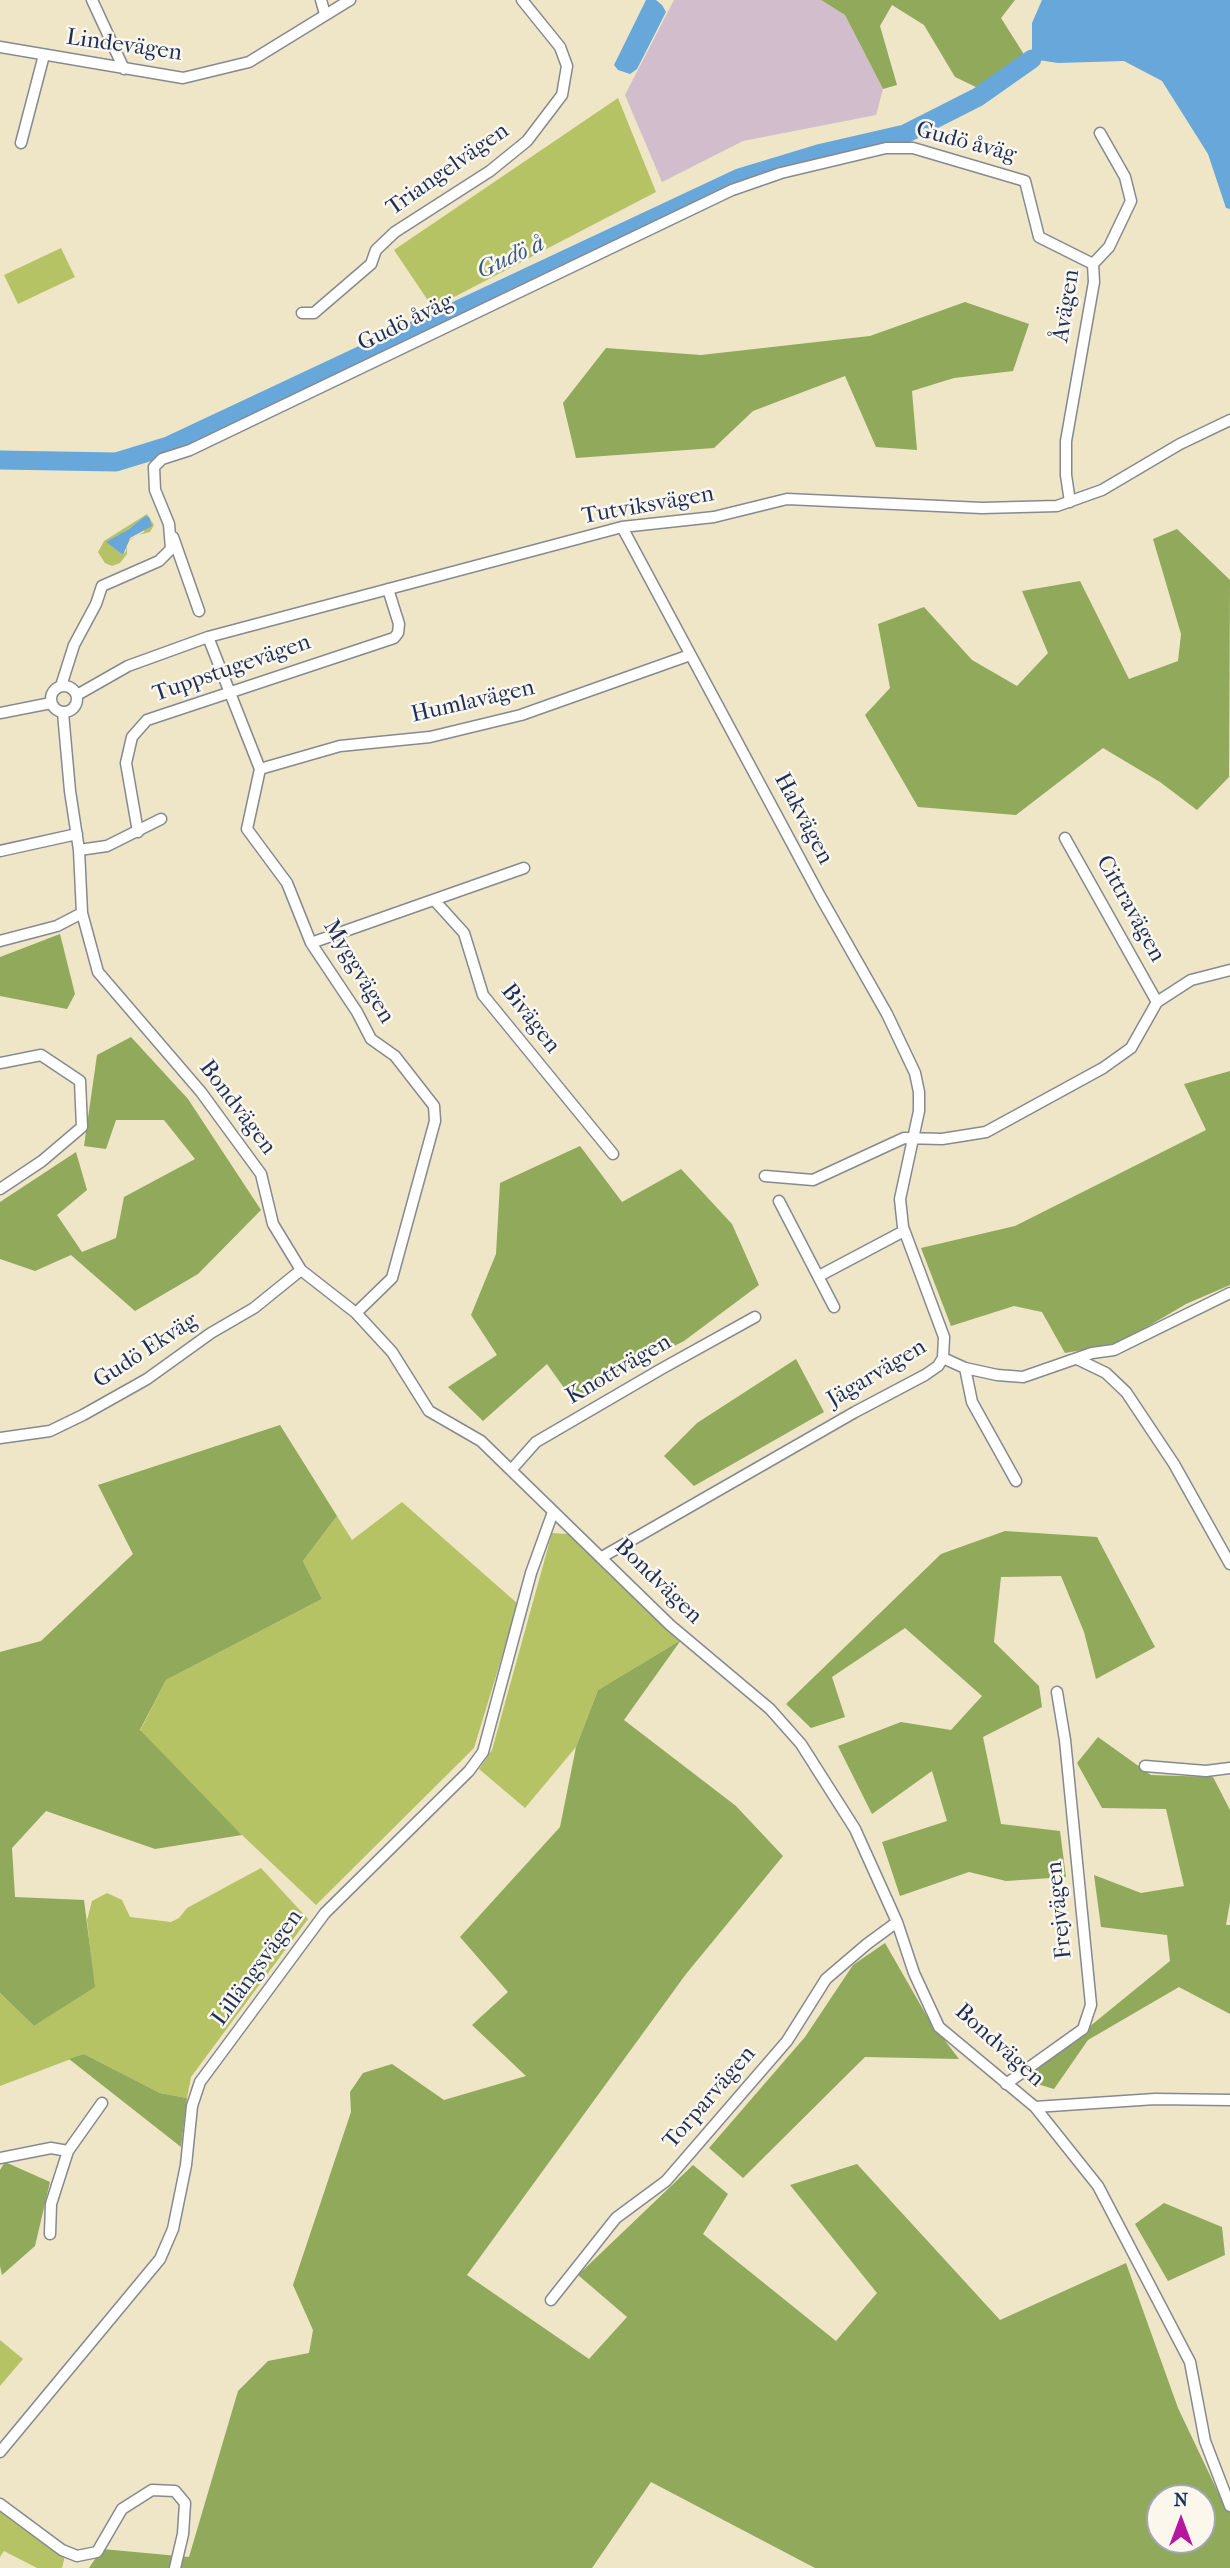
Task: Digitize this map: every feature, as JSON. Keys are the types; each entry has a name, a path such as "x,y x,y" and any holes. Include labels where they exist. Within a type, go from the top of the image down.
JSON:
{"street":[{"path":"92,0 124,69"},
{"path":"321,0 325,14"},
{"name":"Lindevägen","path":"0,47 183,78 246,63 350,0"},
{"name":"Triangelvägen","path":"302,313 314,313 371,264 376,250 396,232 490,171 527,141 562,95 567,66 560,47 522,0"},
{"path":"21,143 44,55"},
{"name":"Åvägen","path":"1070,502 1066,475 1066,441 1094,282 1093,264 1109,247 1131,201 1125,177 1100,133"},
{"name":"Gudö åväg","path":"169,524 155,490 154,467 162,459 190,450 722,195 780,173 886,148 913,148 1025,181 1040,237 1093,264"},
{"name":"Tutviksvägen","path":"77,695 128,666 208,637 622,527 714,517 787,499 982,508 1057,506 1101,490 1180,444 1230,420"},
{"path":"169,524 199,611"},
{"path":"51,704 52,693 61,686 74,645 96,604 102,586 159,561 171,549 169,524"},
{"name":"Hakvägen","path":"622,527 895,1030 915,1073 919,1111 900,1199 904,1231 944,1337 943,1358"},
{"name":"Tuppstugevägen","path":"138,832 126,763 132,737 147,720 394,638 399,624 388,589"},
{"path":"208,637 260,769"},
{"name":"Humlavägen","path":"260,769 340,746 430,737 522,715 690,655"},
{"path":"51,704 63,713 76,705 77,695 70,687 61,686"},
{"path":"0,713 51,704"},
{"name":"Bondvägen","path":"63,713 79,850 82,913 98,972 201,1092 261,1174 273,1224 301,1270 356,1313 393,1352 429,1411 481,1441 670,1625 770,1709 801,1744 855,1829 897,1922 914,1973 939,2027 1035,2107 1098,2186 1190,2362 1205,2441 1230,2506"},
{"name":"Myggvägen","path":"260,769 247,829 287,883 311,943 357,1012 371,1039 395,1056 435,1106 435,1121 392,1278 356,1313"},
{"path":"79,850 107,846 161,819"},
{"path":"0,851 77,834"},
{"name":"Cittravägen","path":"1065,838 1157,1002"},
{"path":"311,943 524,868"},
{"name":"Bivägen","path":"435,901 464,933 483,995 613,1154"},
{"path":"0,941 57,926 82,913"},
{"path":"765,1176 813,1180 904,1138 942,1139 986,1132 1103,1068 1131,1048 1157,1002 1191,980 1230,970"},
{"path":"0,1063 41,1055 80,1081 82,1127 42,1161 0,1189"},
{"path":"779,1201 834,1307"},
{"path":"819,1276 904,1231"},
{"name":"Gudö Ekväg","path":"0,1438 50,1431 83,1415 147,1379 211,1334 254,1308 301,1270"},
{"name":"Jägarvägen","path":"603,1557 855,1412 926,1375 943,1358 965,1368 1023,1377 1092,1353 1114,1350 1230,1293"},
{"name":"Knottvägen","path":"512,1469 536,1442 663,1367 755,1317"},
{"path":"1077,1359 1106,1373 1126,1392 1174,1464 1230,1564"},
{"path":"965,1368 972,1402 1016,1480"},
{"name":"Lillängsvägen","path":"0,2452 160,2259 173,2230 186,2165 192,2106 200,2082 325,1913 468,1771 482,1752 531,1573 553,1512"},
{"name":"Frejvägen","path":"1006,2084 1083,2029 1091,2005 1065,1740 1057,1692"},
{"path":"1145,1766 1206,1771 1230,1768"},
{"name":"Torparvägen","path":"551,2300 616,2218 666,2181 787,2041 826,1979 897,1922"},
{"path":"1035,2107 1155,2099 1230,2100"},
{"path":"50,2234 51,2204 68,2151 102,2103"},
{"path":"0,2158 51,2148 68,2151"},
{"path":"0,2504 62,2550 76,2556 97,2552 122,2509 152,2490 175,2491 184,2503 183,2534 175,2568"}],"shaded area":[{"path":"674,0 821,0 845,15 883,89 876,115 743,141 662,182 625,95"}],"green space":[{"path":"821,0 1015,0 1001,18 1025,56 978,88 955,77 924,25 892,5 880,26 897,85 883,89 845,15"},
{"path":"618,98 656,192 433,308 394,250"},
{"path":"61,248 75,277 18,304 4,275"},
{"path":"965,302 1029,324 1013,371 954,378 912,391 917,450 876,447 845,376 753,411 714,448 576,458 563,403 606,348 701,355 870,336"},
{"path":"147,514 154,525 150,532 139,535 144,532 145,516 107,542 123,555 127,541 136,536 127,545 127,554 120,563 112,566 105,563 98,552 104,541"},
{"path":"1177,529 1230,580 1229,777 1197,810 1160,782 1103,748 1016,815 918,807 865,715 890,688 878,624 924,607 972,660 1017,686 1048,653 1022,591 1080,581 1129,679 1178,661 1181,634 1153,539"},
{"path":"60,934 75,994 67,1009 0,996 0,957"},
{"path":"131,1037 188,1099 261,1210 198,1274 135,1311 71,1255 35,1271 0,1259 0,1202 76,1152 87,1190 57,1215 82,1252 116,1238 124,1197 195,1159 164,1120 116,1120 106,1149 84,1146 97,1055"},
{"path":"1230,1071 1230,1285 1186,1304 1118,1344 1065,1353 1042,1312 1014,1306 951,1326 921,1248 1015,1226 1206,1130 1184,1084"},
{"path":"580,1146 622,1202 681,1169 732,1224 759,1285 684,1341 572,1399 547,1364 483,1421 448,1387 497,1355 471,1315 496,1254 500,1183"},
{"path":"796,1359 824,1412 694,1486 664,1456 697,1423"},
{"path":"280,1425 337,1516 303,1561 322,1599 166,1680 140,1730 242,1835 155,1849 46,1811 12,1848 15,1897 84,1900 95,1987 34,2026 0,1993 0,1652 41,1641 133,1554 98,1485"},
{"path":"402,1502 518,1604 474,1748 316,1905 242,1835 140,1731 166,1680 322,1599 303,1561 337,1516 352,1540"},
{"path":"1005,1531 1097,1537 1155,1647 1096,1679 1084,1632 1061,1576 1001,1577 994,1642 1039,1686 1042,1707 983,1737 1001,1824 1060,1831 1066,1877 1006,1881 969,1872 900,1896 882,1842 947,1821 932,1771 872,1814 838,1746 901,1722 951,1730 982,1696 905,1628 832,1677 845,1717 811,1728 786,1704 941,1554"},
{"path":"552,1533 568,1534 681,1640 598,1690 576,1747 525,1808 479,1769 492,1750"},
{"path":"681,1640 624,1720 736,1806 783,1856 686,1974 467,2275 589,2359 627,2317 578,2275 693,2165 728,2194 703,2234 836,2341 877,2293 790,2185 857,2164 1000,2320 1126,2263 1178,2408 1214,2484 1146,2484 1146,2554 1216,2554 1216,2488 1226,2509 1230,2511 1230,2568 815,2568 651,2482 592,2568 89,2568 102,2549 189,2557 238,2391 268,2361 309,2353 313,2330 293,2285 351,2112 350,2092 363,2073 392,2064 444,2100 526,2076 472,2025 508,1992 460,1937 560,1827 576,1747 598,1690"},
{"path":"1098,1737 1151,1775 1213,1777 1230,1810 1230,1902 1226,1925 1230,1925 1230,2014 1179,1987 1088,2040 1054,2089 1024,2080 1170,1961 1167,1935 1101,1927 1094,1875 1141,1893 1184,1886 1166,1809 1102,1808 1077,1763"},
{"path":"261,1868 308,1919 191,2077 187,2098 160,2093 84,2054 0,2086 0,1993 34,2026 94,1987 87,1920 92,1901 107,1893 122,1900 130,1917 171,1922 179,1918 187,1908"},
{"path":"885,1943 928,2018 959,2059 865,2057 743,2178 709,2148 805,2037 853,1965"},
{"path":"84,2054 160,2093 187,2098 181,2147 69,2059"},
{"path":"5,2162 50,2182 35,2246 2,2275 0,2170"},
{"path":"1164,2203 1222,2227 1225,2255 1168,2281 1135,2224"},
{"path":"0,2340 23,2359 0,2386"},
{"path":"0,2509 65,2556 62,2568 37,2568 4,2551 0,2557"}],"water":[{"path":"646,0 656,0 666,12 637,69 630,74 618,70 614,65"},
{"path":"1042,0 1230,0 1230,209 1226,208 1208,154 1162,81 1124,61 1058,63 1032,59 1032,23"},
{"path":"145,516 149,517 152,526 130,538 123,555 106,542 129,529"}],"waterway":[{"name":"Gudö å","path":"0,460 116,462 168,446 739,178 818,154 905,134 978,97 1032,59"}]}
